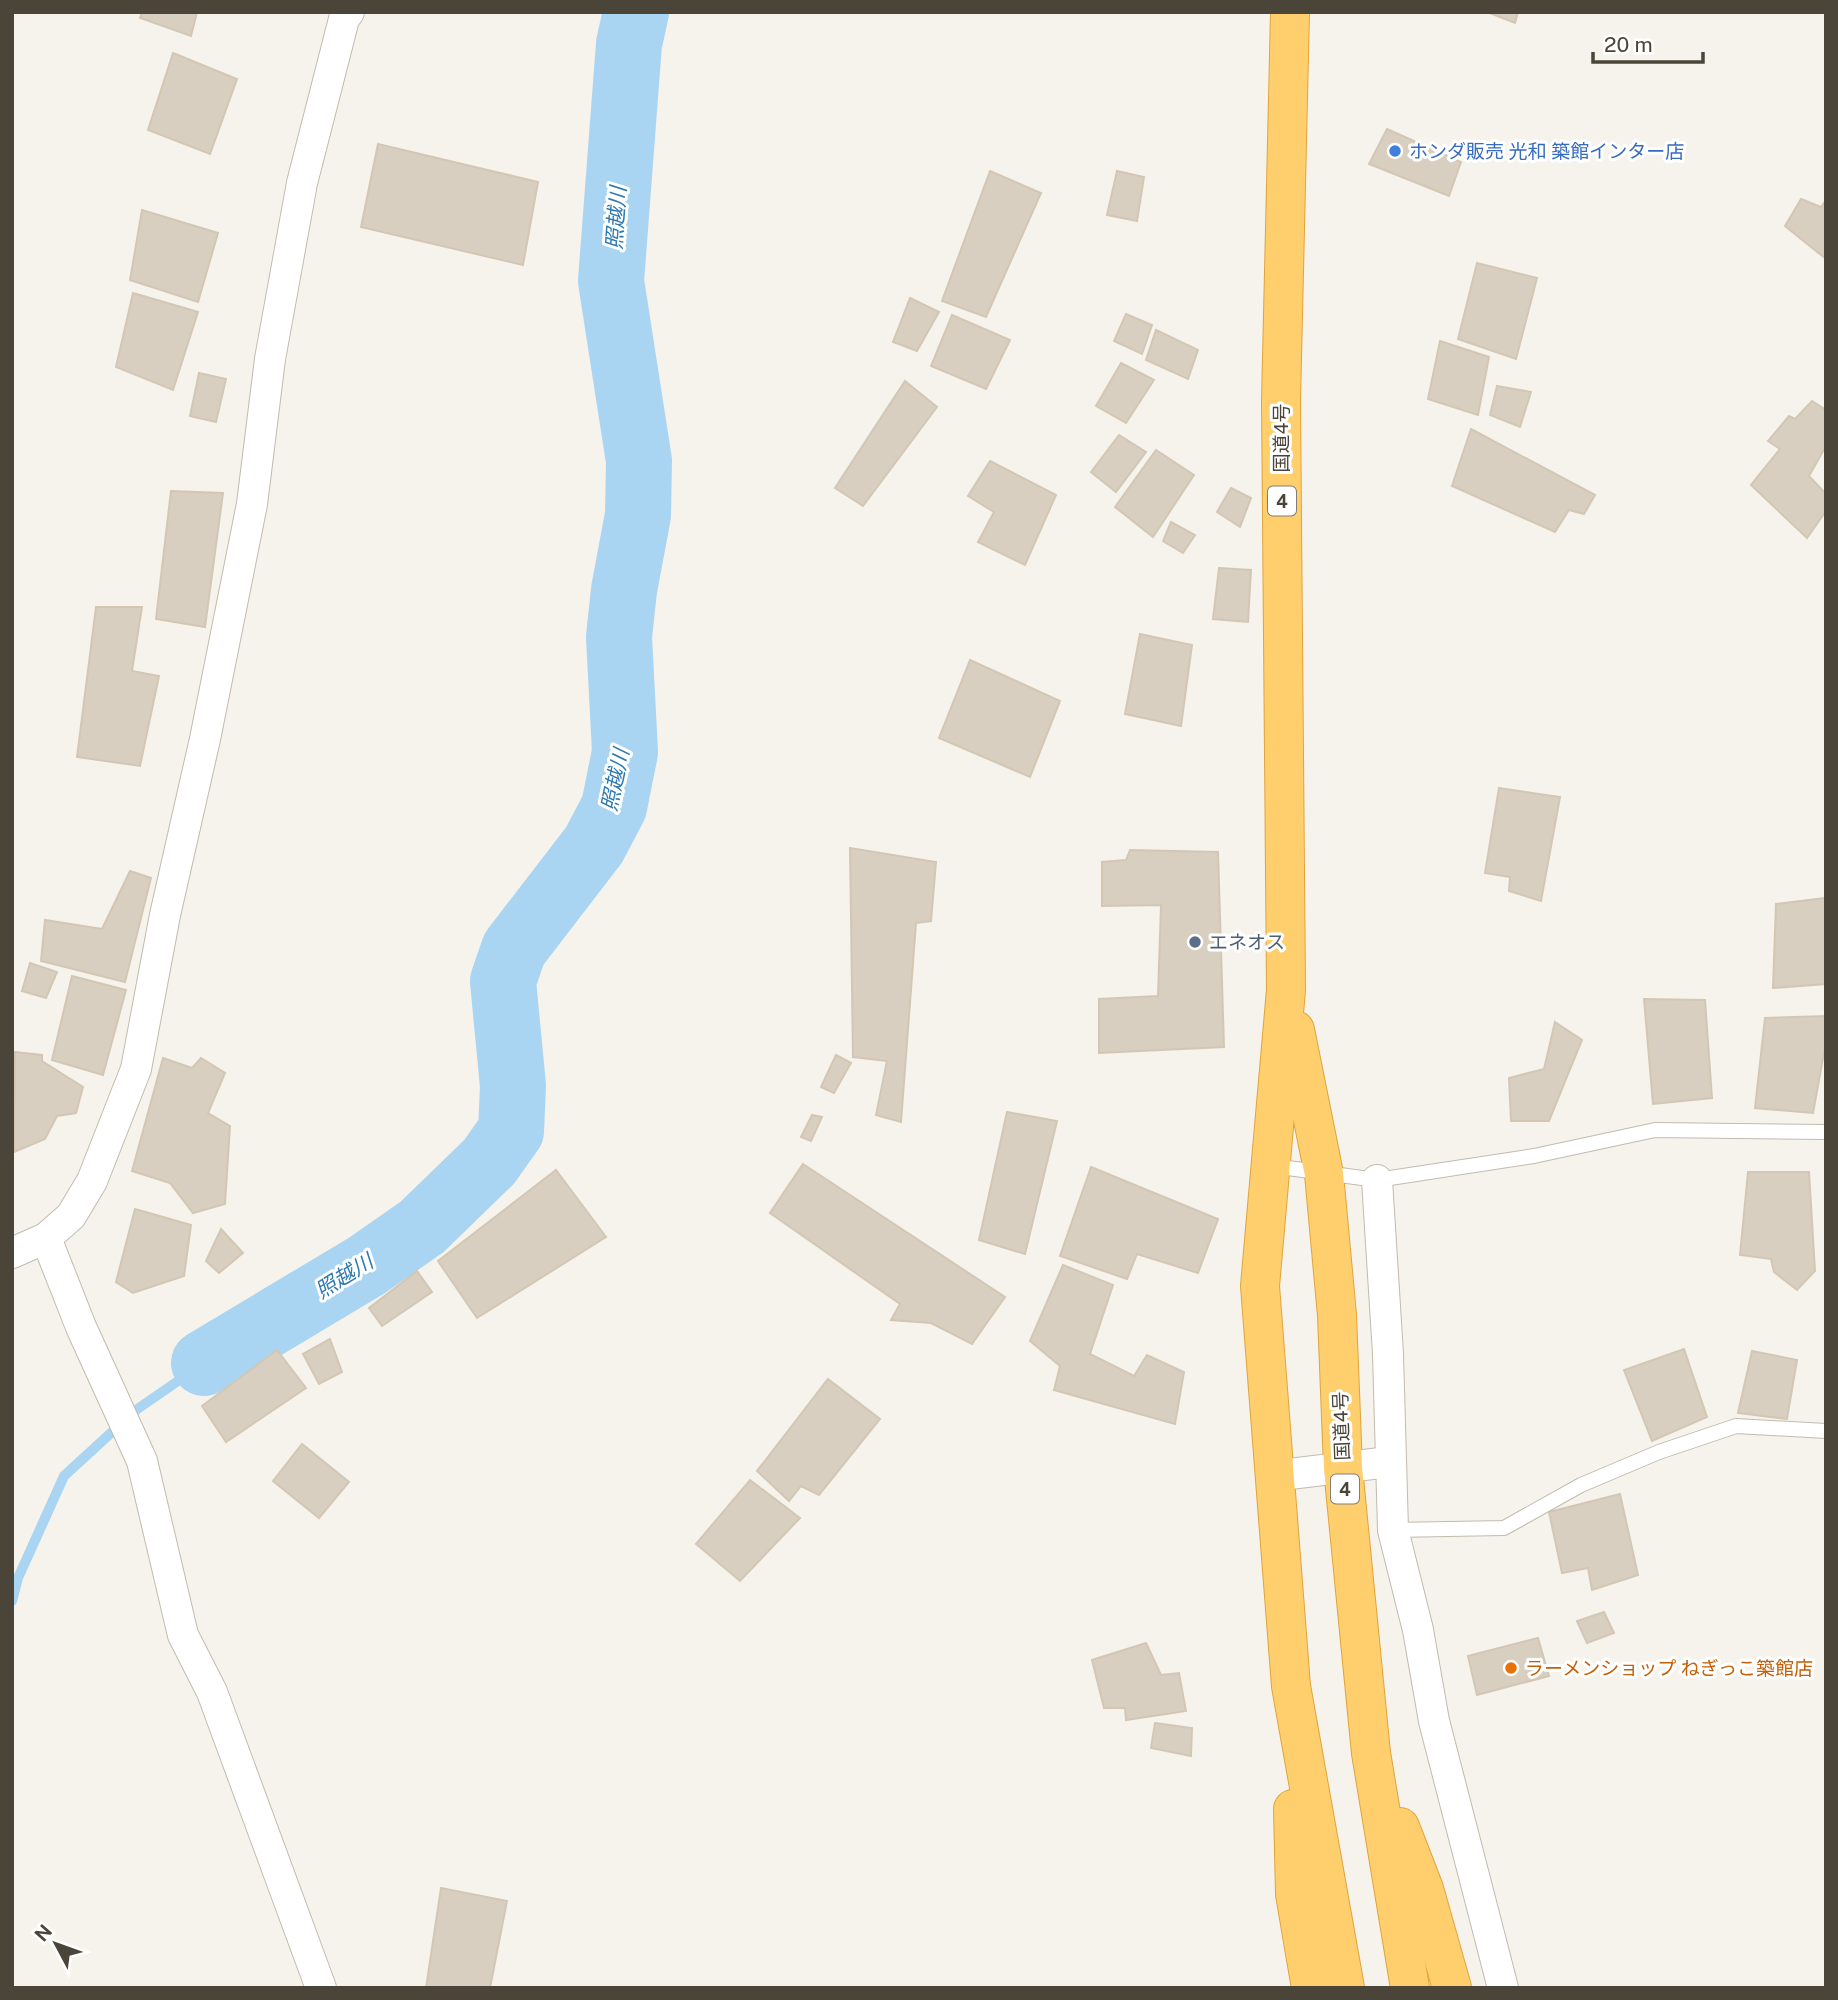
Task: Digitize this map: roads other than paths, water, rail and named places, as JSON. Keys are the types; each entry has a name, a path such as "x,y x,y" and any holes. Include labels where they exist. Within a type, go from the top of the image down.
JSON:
{"highway":[{"name":"国道4号","path":"1290,12 1280,401 1286,990 1260,1286 1291,1686 1345,1988"},
{"name":"国道4号","path":"1286,990 1324,1174 1337,1315 1343,1468 1371,1753 1410,1988"},
{"path":"1291,1686 1295,1894 1311,1988"},
{"path":"1371,1753 1424,1889 1452,1988"}],"street":[{"path":"12,1253 46,1238 71,1216 92,1181 136,1069 164,915 205,739 253,503 270,359 302,183 349,12"},
{"path":"1377,1180 1388,1354 1393,1530 1418,1630 1434,1721 1503,1988"},
{"path":"46,1238 81,1327 142,1461 183,1635 212,1692 321,1988"},
{"path":"1273,1476 1389,1462"}],"lane":[{"path":"1269,1165 1377,1180 1534,1156 1655,1130 1826,1132"},
{"path":"1393,1530 1504,1528 1581,1485 1659,1452 1736,1426 1826,1431"}],"waterway":[{"name":"照越川","path":"204,1363 366,1266 422,1227 489,1162 511,1131 513,1086 503,981 514,949 594,845 614,807 625,752 619,637 624,590 638,515 639,461 611,281 629,44 636,12"},
{"path":"12,1601 18,1578 64,1476 136,1410 204,1363"}],"place":[{"name":"ホンダ販売 光和 築館インター店","path":"1395,151"},
{"name":"エネオス","path":"1195,942"},
{"name":"ラーメンショップ ねぎっこ築館店","path":"1511,1668"}]}
